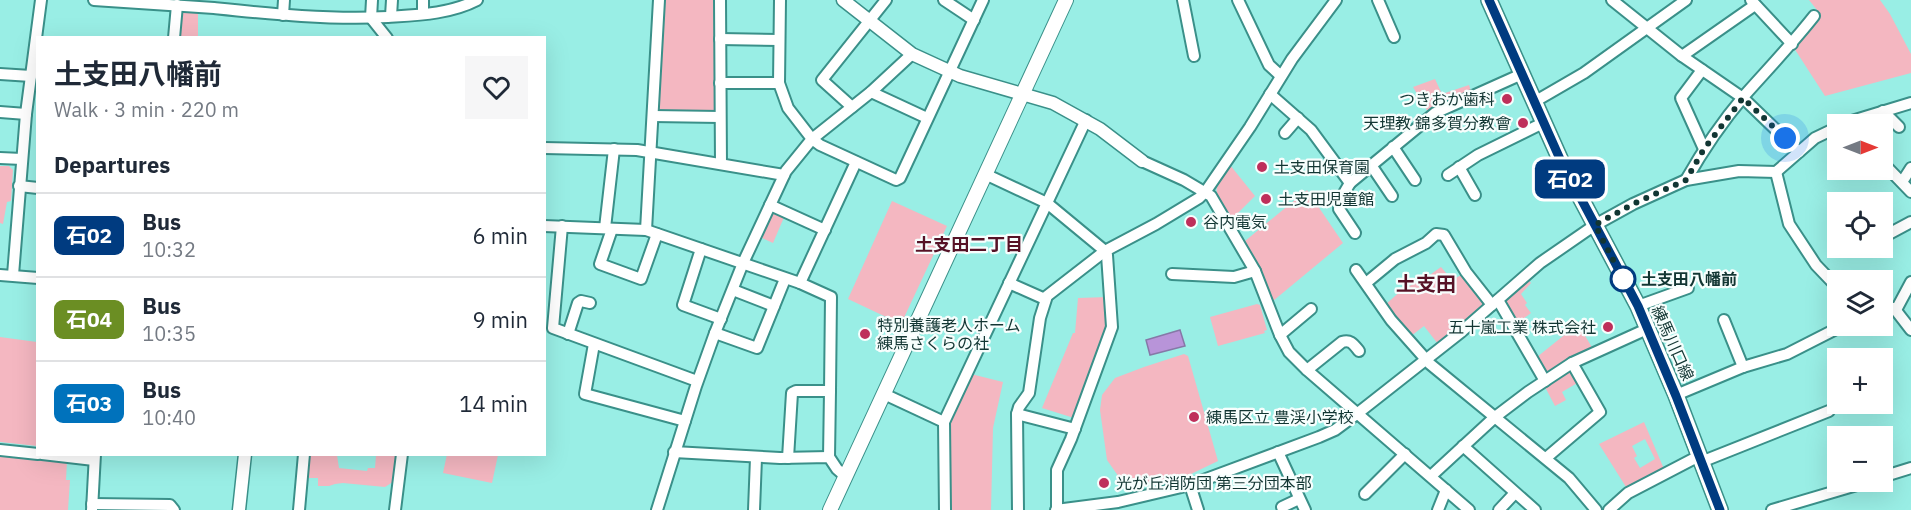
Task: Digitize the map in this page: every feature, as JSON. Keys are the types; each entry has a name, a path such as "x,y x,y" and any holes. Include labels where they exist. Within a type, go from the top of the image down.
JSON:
{"main road":[{"path":"830,510 1066,0"},
{"name":"練馬川口線","path":"1489,0 1543,123 1638,306 1720,510"}],"street":[{"path":"37,36 40,0"},
{"path":"94,0 177,5 237,5 283,15 371,18 423,14 458,8 477,0"},
{"path":"283,15 284,0"},
{"path":"372,0 371,18 385,36"},
{"path":"391,16 392,0"},
{"path":"423,0 423,14"},
{"path":"614,149 608,228 600,264 641,279 652,232 653,116 659,0"},
{"path":"720,0 721,164"},
{"path":"780,0 779,83 788,108 812,139 896,180 900,178 983,0"},
{"path":"843,0 912,54 949,72 1053,103 1086,120 1142,161 1211,196 1255,271 1289,352 1469,510"},
{"path":"852,107 822,80 886,0"},
{"path":"944,0 974,20"},
{"path":"1183,0 1194,56"},
{"path":"1238,0 1269,65 1281,76"},
{"path":"1018,510 1017,414 1029,393 1045,299 1105,251 1156,224 1206,192 1311,31 1336,0"},
{"path":"1378,0 1394,37"},
{"path":"1612,0 1682,56 1743,98 1799,152"},
{"path":"1534,102 1584,73 1686,0"},
{"path":"1682,56 1753,3 1792,44"},
{"path":"174,36 177,5"},
{"path":"1686,180 1704,149 1743,98 1814,16"},
{"path":"720,39 779,39"},
{"path":"657,510 697,381 715,333 743,263 784,175 812,139 871,92 912,54"},
{"path":"13,275 19,186 30,107 31,76 35,60"},
{"path":"1702,70 1681,98 1704,149"},
{"path":"0,74 31,76"},
{"path":"1355,233 1339,209 1340,200 1350,183 1435,113 1522,74"},
{"path":"720,83 779,83"},
{"path":"871,92 927,118"},
{"path":"1270,94 1311,130 1350,183"},
{"path":"1874,114 1911,103"},
{"path":"0,112 30,107"},
{"path":"1883,111 1899,127"},
{"path":"653,116 720,117"},
{"path":"1286,133 1298,118"},
{"path":"945,510 944,422 1086,120"},
{"path":"1448,175 1478,155 1543,123"},
{"path":"985,174 1047,203 1107,255 1112,327 1075,429 1057,470 1057,510 1118,506 1190,485 1335,430 1426,360 1540,263 1595,225 1633,204 1686,180 1739,171 1776,172 1815,138 1827,132"},
{"path":"1393,147 1415,180"},
{"path":"546,148 652,152 784,175"},
{"path":"0,158 22,159"},
{"path":"800,284 856,162"},
{"path":"1371,165 1392,196"},
{"path":"1459,167 1475,195"},
{"path":"1902,182 1911,168"},
{"path":"1776,172 1789,224 1816,265 1827,276"},
{"path":"1893,173 1911,192"},
{"path":"19,186 36,188"},
{"path":"770,205 825,230"},
{"path":"1893,232 1911,222"},
{"path":"546,226 652,232 743,263 831,297 829,457 845,476"},
{"path":"562,226 552,326 556,330 697,381"},
{"path":"1366,283 1395,259 1426,243 1436,234 1444,235 1466,272 1495,302 1545,381"},
{"path":"701,249 682,304 721,319"},
{"path":"1356,270 1391,320 1426,360 1569,478 1596,510"},
{"path":"1172,274 1234,277 1255,271"},
{"path":"0,275 36,278"},
{"path":"715,333 757,348 785,279"},
{"path":"1896,310 1911,282"},
{"path":"1009,283 1045,299"},
{"path":"1638,306 1688,288"},
{"path":"732,290 774,306"},
{"path":"568,334 578,303 581,301 590,303"},
{"path":"1893,308 1911,330"},
{"path":"1280,335 1311,309"},
{"path":"1724,320 1743,367"},
{"path":"1431,476 1495,417 1545,381 1572,363 1647,329"},
{"path":"1676,396 1743,367 1787,354 1827,334"},
{"path":"1307,370 1347,340 1359,351"},
{"path":"594,344 585,394 685,421"},
{"path":"1546,458 1600,412 1572,363"},
{"path":"788,458 792,393 830,391"},
{"path":"884,394 944,422"},
{"path":"1609,510 1628,493 1700,459 1800,417 1827,411"},
{"path":"1017,414 1075,429"},
{"path":"1463,447 1534,510"},
{"path":"0,450 36,454"},
{"path":"674,452 756,458 829,457"},
{"path":"1278,452 1305,510"},
{"path":"1365,494 1406,454"},
{"path":"77,456 94,457 92,507 171,505 174,510"},
{"path":"239,510 245,456"},
{"path":"299,510 304,456"},
{"path":"395,510 402,456"},
{"path":"754,510 756,458"},
{"path":"1893,474 1910,469 1911,482"},
{"path":"1190,485 1198,510"},
{"path":"1438,510 1446,490"},
{"path":"1773,510 1834,492"},
{"path":"1499,510 1515,493"},
{"path":"1282,507 1299,499"}],"shaded area":[{"path":"663,0 715,0 715,110 712,113 661,112 657,109"},
{"path":"1809,0 1880,0 1911,54 1911,73 1825,96 1794,48 1821,15"},
{"path":"184,10 198,11 198,36 178,36 180,13"},
{"path":"1435,79 1442,94 1469,85 1471,91 1428,112 1413,87"},
{"path":"1230,165 1255,196 1232,219 1217,192 1219,182"},
{"path":"0,166 9,166 13,170 11,201 7,202 3,224 0,223"},
{"path":"1307,190 1343,243 1273,301 1245,241"},
{"path":"892,201 947,226 901,324 848,299"},
{"path":"774,210 785,215 773,243 760,237"},
{"path":"1441,267 1452,280 1463,274 1484,300 1484,306 1438,344 1424,326 1411,336 1385,305 1403,289 1424,279"},
{"path":"1528,279 1531,283 1521,294 1531,313 1516,324 1505,304 1505,299"},
{"path":"1108,297 1109,328 1074,418 1042,408 1073,333 1075,333 1078,298"},
{"path":"1260,305 1267,330 1264,331 1265,333 1218,346 1210,317"},
{"path":"1578,324 1593,349 1580,355 1577,354 1547,372 1537,357"},
{"path":"1180,330 1185,346 1150,355 1146,340"},
{"path":"0,337 36,342 36,446 0,442"},
{"path":"1184,354 1188,356 1218,461 1191,474 1140,485 1121,480 1107,460 1100,410 1102,395 1115,378"},
{"path":"1568,371 1574,373 1579,382 1562,392 1566,400 1555,406 1545,387"},
{"path":"971,374 1003,382 993,428 991,510 948,510 948,424"},
{"path":"1644,422 1664,469 1626,487 1599,444","holes":["1645,439 1655,459 1640,468 1634,458 1637,456 1632,446"]},
{"path":"0,455 67,461 66,480 70,480 68,510 0,510"},
{"path":"307,456 337,456 339,468 367,471 368,468 375,468 376,456 399,456 396,480 385,487 343,483 318,486 318,478 305,478"},
{"path":"447,456 498,456 492,483 443,473"}],"bus line":[{"name":"石02","path":"1489,0 1560,159 1638,306 1720,510"}],"place":[{"name":"つきおか歯科","path":"1507,99"},
{"name":"天理教 錦多賀分教會","path":"1523,123"},
{"name":"土支田保育園","path":"1262,167"},
{"name":"土支田児童館","path":"1266,199"},
{"name":"谷内電気","path":"1191,222"},
{"name":"土支田八幡前","path":"1623,279"},
{"name":"五十嵐工業 株式会社","path":"1608,327"},
{"name":"特別養護老人ホーム 練馬さくらの社","path":"865,334"},
{"name":"練馬区立 豊渓小学校","path":"1194,417"},
{"name":"光が丘消防団 第三分団本部","path":"1104,483"}],"district":[{"name":"土支田二丁目","path":"969,245"},
{"name":"土支田","path":"1426,284"}],"route":[{"path":"1623,279 1595,225 1633,204 1686,180 1704,149 1743,98 1785,138"}]}
